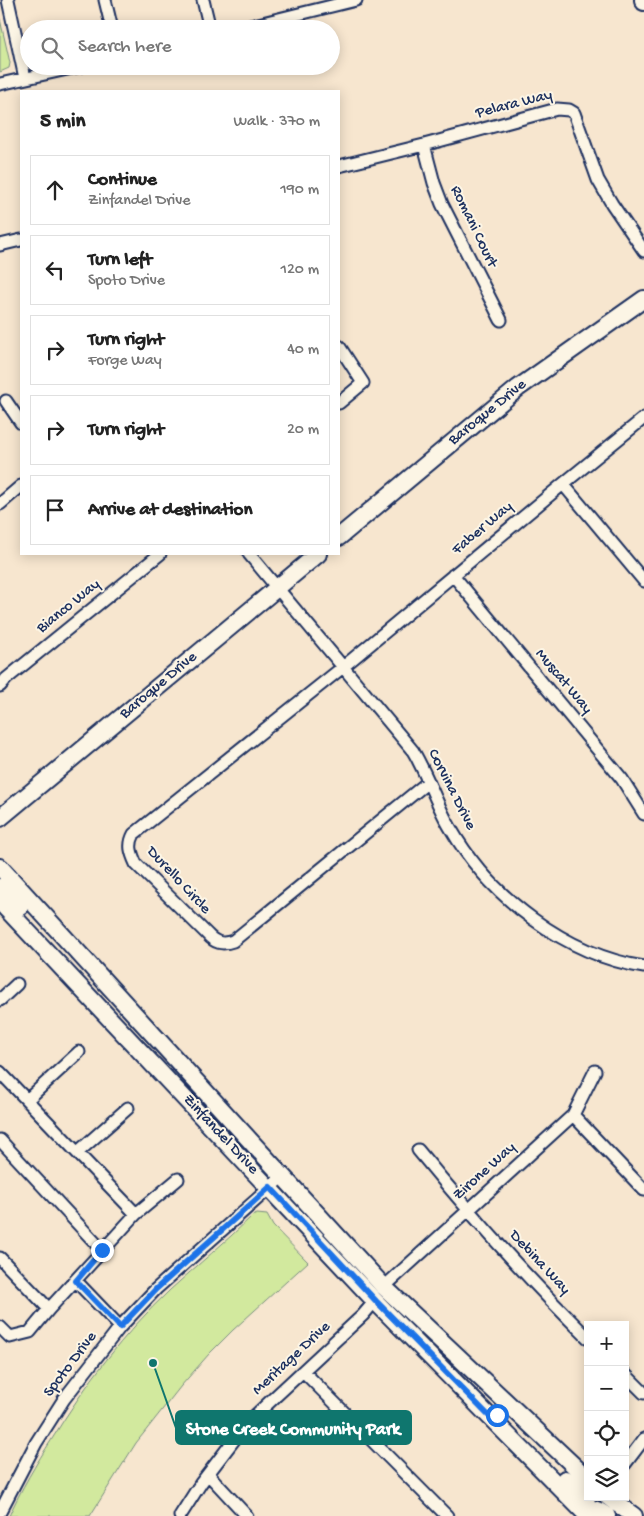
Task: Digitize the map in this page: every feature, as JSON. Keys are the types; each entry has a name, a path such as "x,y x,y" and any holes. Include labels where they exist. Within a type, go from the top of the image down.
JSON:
{"street":[{"path":"8,0 20,55"},
{"path":"105,0 110,20"},
{"path":"203,0 208,20"},
{"path":"303,0 306,12"},
{"path":"274,20 356,0"},
{"path":"0,84 39,75"},
{"name":"Pelara Way","path":"340,166 557,109 569,110 574,112 579,124 598,180 644,251"},
{"name":"Romani Court","path":"424,145 434,183 442,204 501,320"},
{"path":"0,246 20,240"},
{"name":"Baroque Drive","path":"340,536 518,388 644,299"},
{"path":"340,348 363,383 340,402"},
{"path":"6,401 20,422"},
{"name":"Faber Way","path":"343,667 644,418"},
{"path":"563,484 644,581"},
{"path":"0,504 20,487"},
{"name":"Bianco Way","path":"0,686 159,555"},
{"name":"Corvina Drive","path":"250,555 412,751 421,765 448,824 470,858 484,875 515,905 541,924 578,946 609,958 644,967"},
{"name":"Baroque Drive","path":"0,818 317,555"},
{"name":"Muscat Way","path":"453,575 622,779 644,814"},
{"name":"Durello Circle","path":"343,667 134,834 130,849 136,864 211,938 218,943 226,944 233,941 428,782"},
{"name":"Zinfandel Drive","path":"0,867 283,1176 380,1294 489,1416 585,1510"},
{"path":"0,887 58,945 85,960"},
{"name":"Zinfandel Drive","path":"0,902 270,1187 380,1294 584,1475"},
{"path":"0,1000 17,984"},
{"path":"27,1100 79,1052"},
{"name":"Zirone Way","path":"380,1294 467,1210 573,1115 595,1071"},
{"path":"0,1072 136,1214"},
{"path":"78,1152 128,1108"},
{"path":"573,1115 644,1190"},
{"path":"0,1140 102,1250"},
{"name":"Debina Way","path":"418,1150 467,1210 584,1334"},
{"name":"Spoto Drive","path":"0,1512 36,1443 64,1399 120,1327 156,1289 283,1176"},
{"path":"0,1327 10,1337 30,1332 48,1309 76,1281 136,1214 178,1179"},
{"path":"0,1258 48,1309"},
{"path":"76,1281 120,1327"},
{"name":"Meritage Drive","path":"180,1516 208,1474 247,1423 363,1315 380,1294"},
{"path":"303,1371 447,1516"},
{"path":"629,1378 644,1393"},
{"path":"629,1459 644,1440"},
{"path":"208,1474 247,1516"},
{"path":"613,1501 634,1516"},
{"path":"585,1510 594,1508 607,1516"}],"green space":[{"path":"0,19 10,63 9,68 0,72"},
{"path":"257,1214 267,1215 273,1226 308,1262 233,1330 181,1386 136,1443 90,1516 9,1516 29,1477 65,1419 91,1380 121,1342 170,1290 252,1216"}],"place":[{"name":"Stone Creek Community Park","path":"153,1363"}],"route":[{"path":"102,1250 76,1281 120,1327 156,1289 270,1187 376,1301 489,1416 497,1415"}]}
